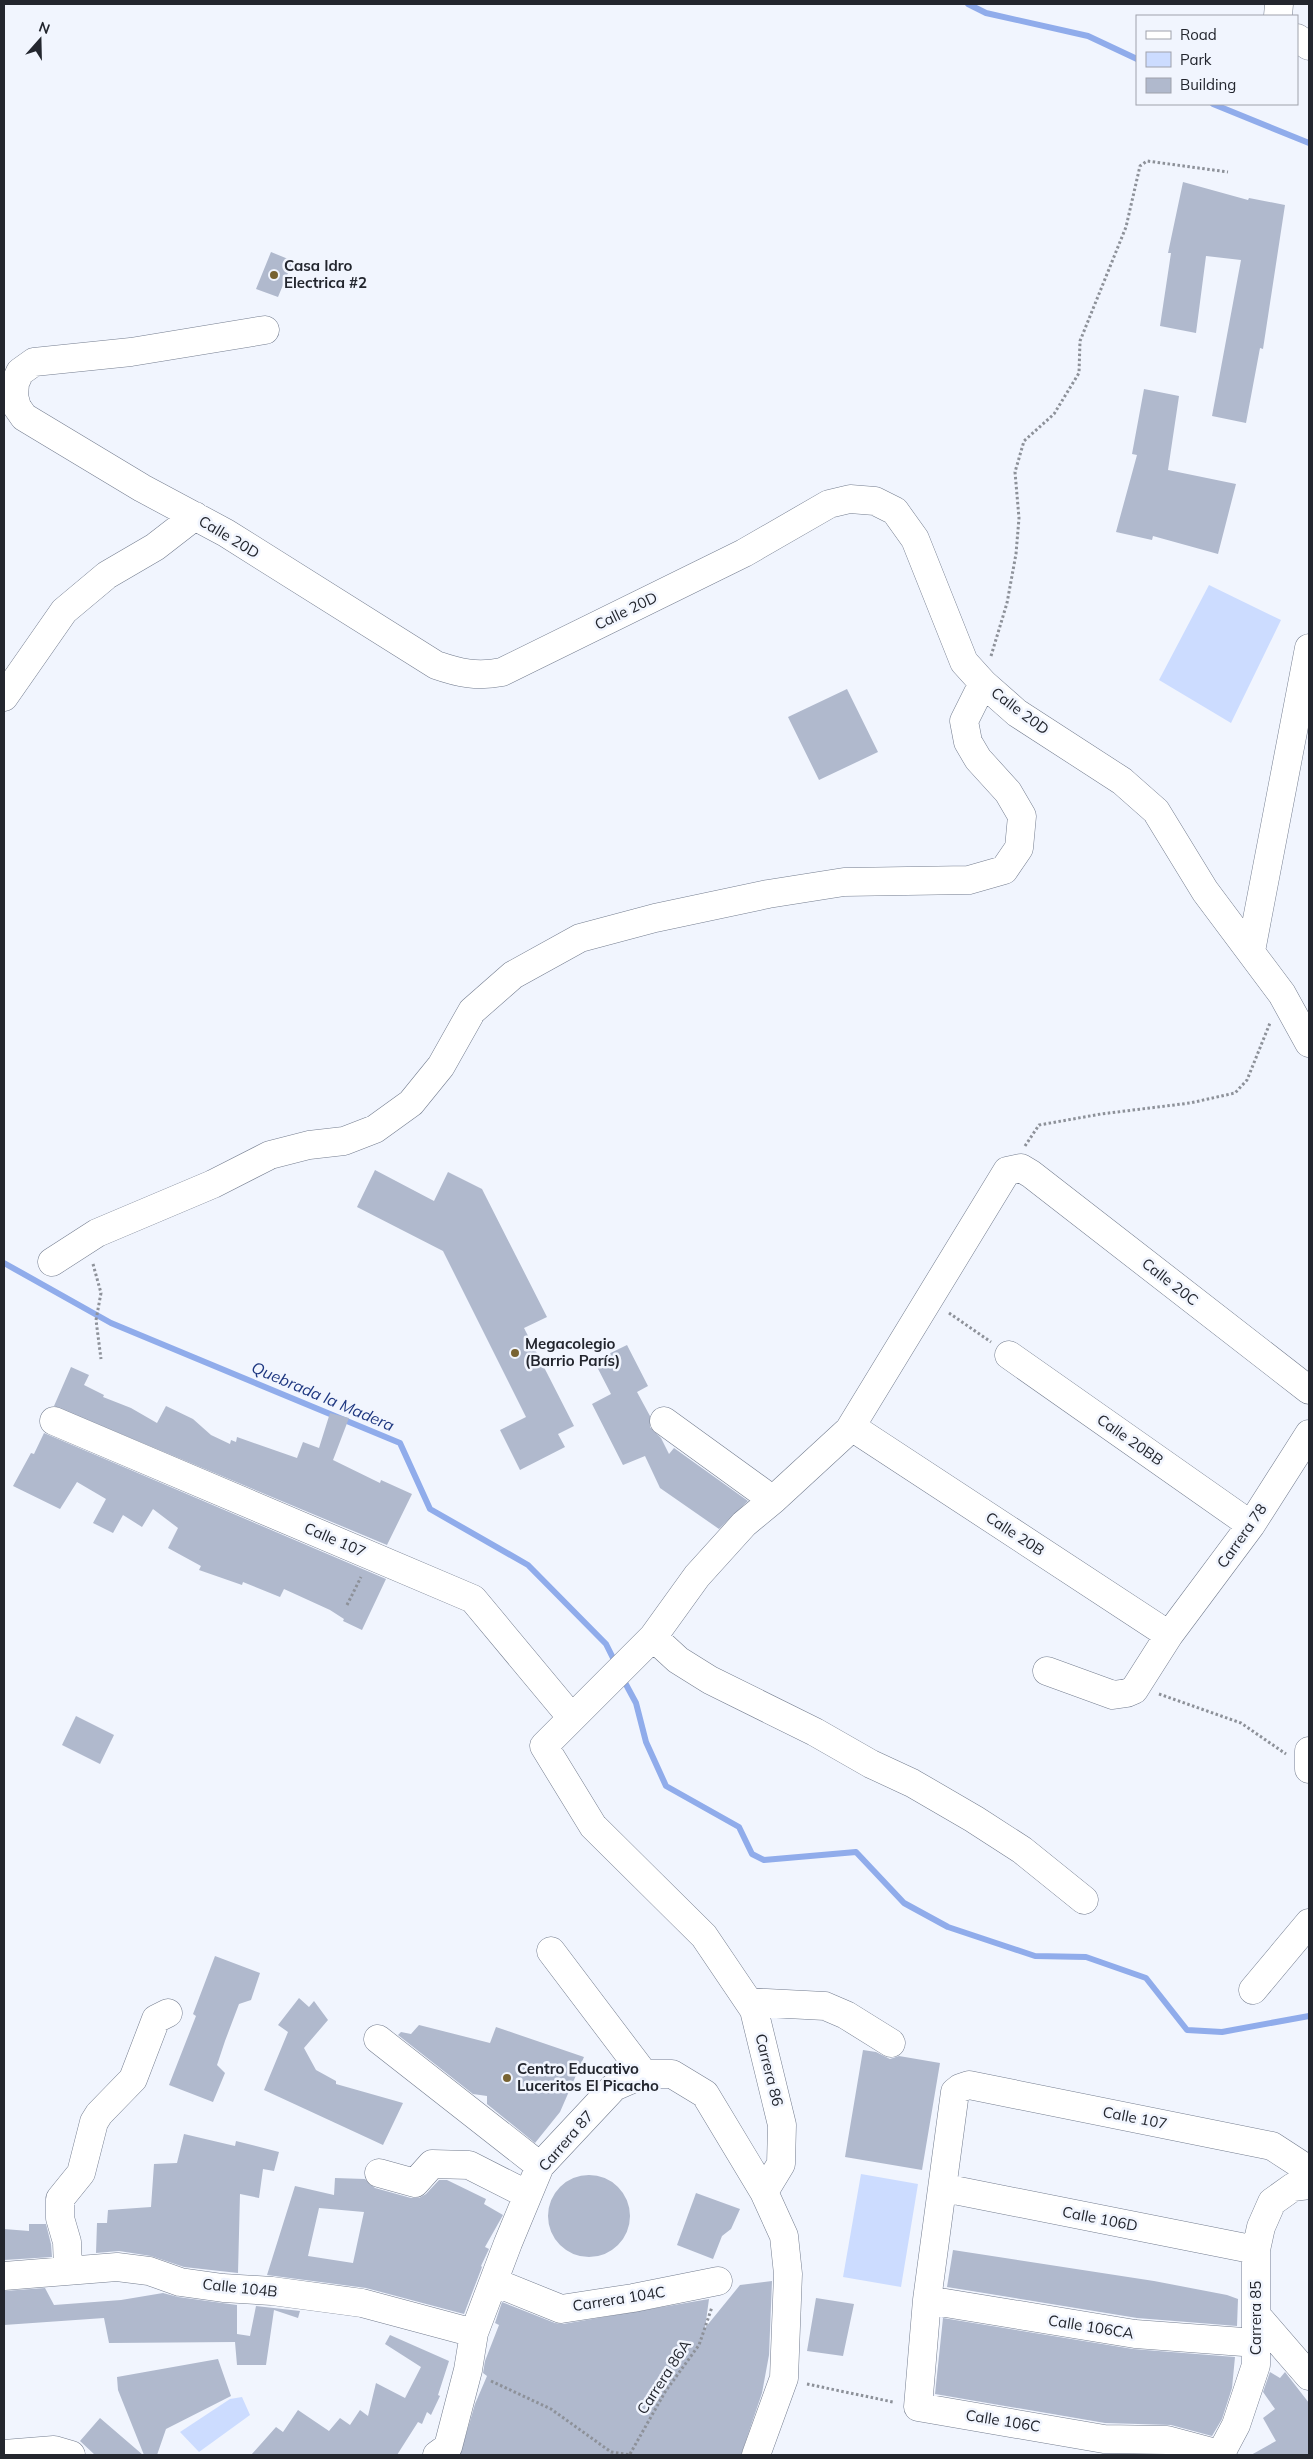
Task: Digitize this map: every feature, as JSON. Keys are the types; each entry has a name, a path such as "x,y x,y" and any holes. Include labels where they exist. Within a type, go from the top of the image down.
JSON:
{"street":[{"path":"1298,39 1309,46"},
{"name":"Calle 20D","path":"265,330 131,352 34,362 20,372 15,383 14,396 16,407 24,417 142,488 195,516 436,665 463,674 482,676 502,672 727,561 829,504 850,499 875,501 895,511 915,539 964,662 982,683 1017,713 1122,780 1156,811 1206,891 1282,994 1309,1043"},
{"path":"4,697 64,611 107,575 155,547 195,516"},
{"path":"1250,951 1309,648"},
{"path":"52,1262 86,1239 213,1184 270,1155 310,1145 344,1141 375,1129 412,1103 441,1066 472,1012 513,976 580,938 655,918 768,894 844,882 969,880 1004,870 1019,848 1022,816 1008,792 978,759 968,742 964,721 982,683"},
{"path":"572,1718 653,1637 697,1576 744,1524 849,1430 1019,1172"},
{"name":"Calle 20C","path":"1019,1172 1309,1390"},
{"name":"Calle 20BB","path":"1009,1355 1251,1525"},
{"name":"Calle 107","path":"54,1421 473,1599 572,1718"},
{"path":"664,1421 773,1500"},
{"name":"Calle 20B","path":"860,1433 1170,1635"},
{"name":"Carrera 78","path":"1134,1690 1170,1635 1251,1525 1309,1434"},
{"path":"653,1637 678,1660 710,1680 815,1732 871,1764 912,1783 974,1819 1022,1850 1084,1900"},
{"path":"1046,1671 1113,1696 1134,1690"},
{"name":"Carrera 86","path":"572,1718 544,1746 593,1826 704,1936 754,2010 782,2125 781,2164 764,2192"},
{"path":"1253,1990 1309,1923"},
{"path":"551,1951 644,2074"},
{"path":"749,2002 825,2006 846,2015 891,2043"},
{"path":"68,2270 67,2242 60,2218 60,2198 81,2173 94,2122 99,2114 133,2079 156,2019 168,2013"},
{"path":"378,2039 540,2166"},
{"name":"Carrera 87","path":"437,2455 448,2447 468,2370 474,2333 540,2166 614,2087 644,2074 672,2074 705,2094 764,2192"},
{"name":"Calle 107","path":"944,2188 955,2092 969,2085 1272,2146 1304,2181"},
{"path":"379,2173 415,2183 432,2164 469,2165 528,2195"},
{"name":"Carrera 85","path":"1222,2455 1250,2387 1256,2365 1256,2250 1261,2227 1272,2202 1304,2181"},
{"path":"918,2407 927,2300 944,2188"},
{"name":"Calle 106D","path":"944,2188 1256,2250"},
{"path":"756,2455 784,2378 788,2274 784,2236 764,2192"},
{"name":"Calle 104B","path":"4,2276 117,2267 149,2271 180,2282 223,2288 272,2291 362,2303 474,2333"},
{"name":"Carrera 104C","path":"494,2282 561,2309 633,2298 718,2281"},
{"name":"Calle 106CA","path":"927,2300 1134,2334 1257,2343"},
{"path":"1256,2316 1309,2376"},
{"name":"Calle 106C","path":"918,2407 1104,2439 1167,2440 1222,2455"},
{"path":"4,2454 54,2450 71,2455"}],"path":[{"path":"982,683 1007,603 1016,554 1019,518 1015,472 1024,441 1054,414 1079,374 1080,341 1126,227 1140,166 1147,161 1228,172"},
{"path":"1019,1172 1039,1125 1101,1114 1190,1103 1235,1093 1247,1080 1282,994"},
{"path":"86,1239 101,1293 96,1320 100,1359"},
{"path":"942,1308 1009,1355"},
{"path":"347,1605 372,1556"},
{"path":"1134,1690 1160,1694 1241,1723 1286,1754 1309,1758"},
{"name":"Carrera 86A","path":"631,2454 665,2392 699,2345 712,2308 718,2281"},
{"path":"468,2370 551,2410 611,2452 631,2454"},
{"path":"784,2378 918,2407"}],"green space":[{"path":"1209,585 1281,620 1231,723 1159,680"},
{"path":"861,2174 918,2184 901,2287 843,2277"},
{"path":"242,2397 250,2415 199,2452 180,2432 230,2399"}],"building":[{"path":"1183,182 1248,200 1249,198 1285,205 1263,349 1260,348 1246,423 1212,416 1241,260 1206,256 1196,333 1160,326 1171,253 1168,253"},
{"name":"Casa Idro Electrica #2","path":"271,252 293,261 278,297 256,289"},
{"path":"1144,389 1179,396 1168,470 1236,484 1218,554 1153,536 1152,540 1116,532 1137,455 1132,454"},
{"path":"847,689 878,752 819,780 788,717"},
{"name":"Megacolegio (Barrio París)","path":"375,1170 434,1201 448,1172 482,1189 547,1317 524,1328 574,1426 558,1434 565,1447 520,1470 500,1430 526,1417 443,1251 357,1207"},
{"path":"627,1345 648,1386 637,1392 650,1416 650,1427 661,1438 669,1454 674,1448 748,1501 719,1529 660,1488 645,1456 623,1465 592,1404 611,1394 594,1361"},
{"path":"71,1367 89,1375 84,1385 104,1395 103,1397 131,1408 157,1423 166,1406 193,1419 211,1435 230,1444 231,1440 236,1442 237,1437 297,1458 303,1442 319,1448 330,1413 349,1418 333,1460 380,1483 381,1480 412,1494 387,1545 54,1406"},
{"path":"44,1433 386,1579 362,1630 343,1621 344,1619 330,1610 284,1589 280,1597 243,1582 242,1585 199,1570 201,1566 168,1548 178,1528 153,1509 142,1527 123,1515 113,1533 93,1523 106,1499 77,1482 60,1509 13,1486 31,1453 34,1454"},
{"path":"76,1716 114,1735 100,1764 62,1745"},
{"path":"215,1956 260,1973 251,2000 239,2004 225,2041 217,2065 225,2073 213,2102 169,2085 196,2016 193,2014"},
{"path":"299,1998 309,2007 314,2001 328,2020 304,2048 316,2070 336,2081 336,2084 403,2103 383,2145 264,2090 288,2032 278,2025"},
{"path":"419,2025 490,2043 496,2027 584,2057 560,2112 535,2143 487,2104 487,2096 473,2094 398,2035 401,2032 411,2034"},
{"path":"863,2050 876,2052 890,2059 899,2056 940,2063 922,2170 845,2157"},
{"path":"184,2134 235,2146 236,2141 279,2152 274,2171 263,2169 259,2198 240,2194 238,2273 184,2267 151,2256 119,2251 96,2253 97,2223 107,2223 108,2210 151,2207 154,2164 177,2163"},
{"path":"581,2175 597,2175 612,2182 623,2193 630,2208 627,2232 618,2245 597,2257 581,2257 566,2250 555,2239 548,2224 548,2208 555,2193 566,2182"},
{"path":"335,2178 365,2179 375,2188 411,2198 419,2198 426,2194 439,2180 447,2180 486,2199 484,2204 503,2215 485,2247 489,2249 464,2314 366,2288 267,2275 295,2186 334,2195","holes":["319,2208 364,2212 353,2263 308,2256"]},
{"path":"696,2193 740,2209 731,2229 722,2236 713,2259 677,2245"},
{"path":"29,2224 46,2224 52,2257 4,2260 4,2229 29,2231"},
{"path":"953,2250 1154,2281 1227,2295 1238,2299 1237,2326 1137,2318 947,2287"},
{"path":"772,2281 769,2355 762,2393 741,2455 460,2455 475,2404 487,2376 483,2373 485,2361 499,2325 495,2323 502,2302 555,2323 563,2324 709,2299 705,2328 740,2285"},
{"path":"45,2288 54,2305 121,2300 163,2293 178,2297 237,2305 237,2334 250,2336 256,2306 300,2311 298,2318 274,2310 266,2365 237,2365 235,2342 109,2343 104,2318 4,2325 4,2291"},
{"path":"816,2298 854,2304 843,2356 807,2351"},
{"path":"943,2318 1133,2349 1235,2357 1232,2388 1222,2419 1212,2436 1171,2425 1105,2423 935,2394"},
{"path":"390,2335 449,2361 438,2395 440,2396 431,2415 427,2412 422,2424 418,2422 397,2455 251,2455 276,2427 283,2432 298,2410 329,2431 340,2418 350,2425 360,2410 368,2416 376,2383 405,2398 421,2367 385,2344"},
{"path":"218,2359 231,2396 166,2429 157,2455 144,2455 118,2390 117,2377"},
{"path":"1270,2372 1280,2378 1285,2372 1309,2403 1309,2455 1251,2455 1276,2441 1263,2418 1275,2409 1263,2392"},
{"path":"100,2418 143,2455 95,2455 80,2441"}],"waterway":[{"path":"968,4 986,13 1088,36 1136,59"},
{"path":"1215,105 1309,143"},
{"name":"Quebrada la Madera","path":"4,1263 111,1323 400,1443 430,1509 528,1565 606,1644 617,1666"},
{"name":"Quebrada la Madera","path":"622,1677 636,1703 646,1742 666,1786 739,1827 752,1854 764,1860 856,1852 904,1903 948,1927 1035,1956 1086,1957 1146,1978 1187,2030 1222,2032 1309,2016"}],"place":[{"name":"Casa Idro Electrica #2","path":"274,275"},
{"name":"Megacolegio (Barrio París)","path":"515,1353"},
{"name":"Centro Educativo Luceritos El Picacho","path":"507,2078"}]}
